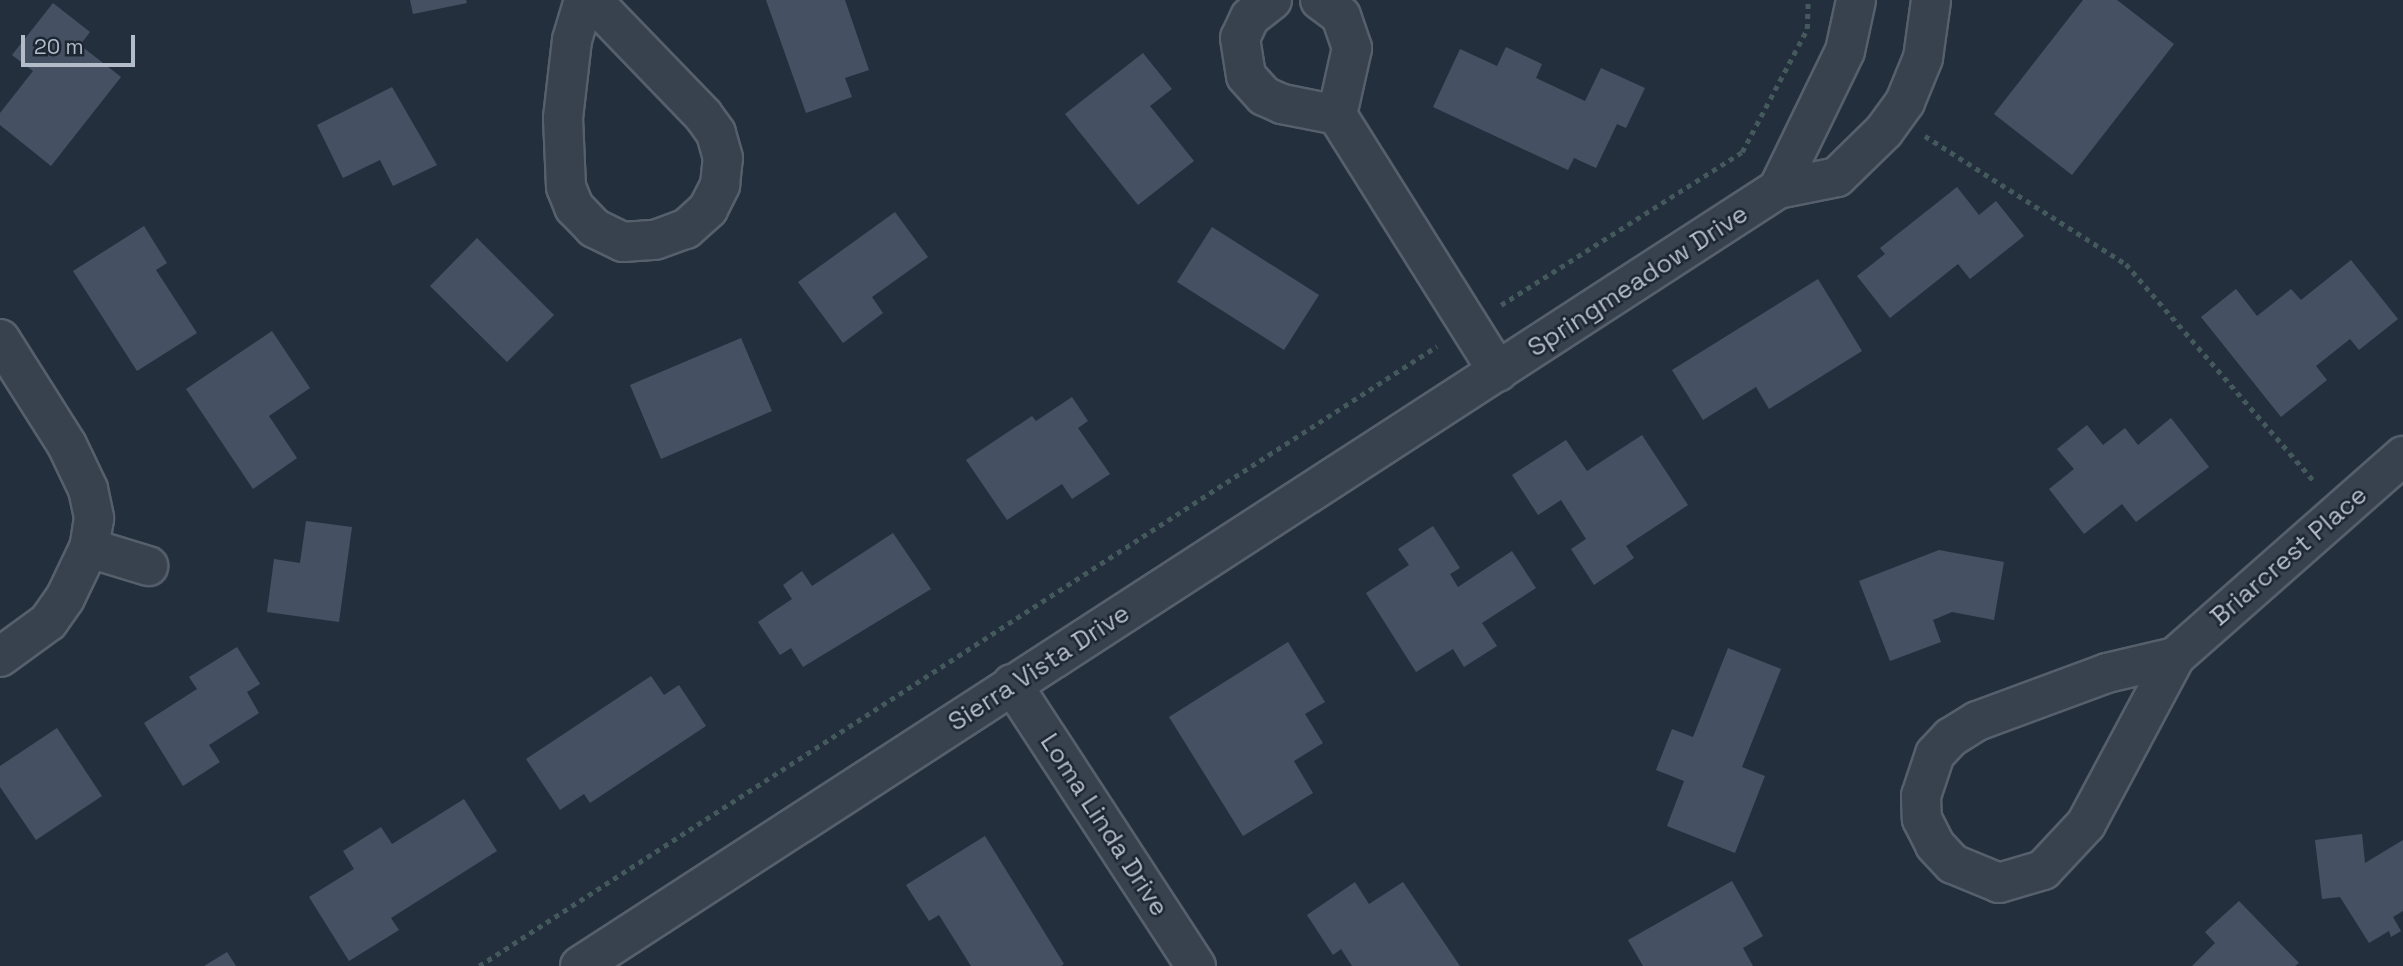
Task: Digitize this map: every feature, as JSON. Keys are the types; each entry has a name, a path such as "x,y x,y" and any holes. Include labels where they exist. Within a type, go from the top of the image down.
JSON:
{"street":[{"path":"584,0 572,40 563,118 566,187 574,207 594,228 623,242 655,240 686,229 708,209 720,185 720,146 703,115 592,0"},
{"path":"1272,0 1250,17 1240,38 1245,76 1264,96 1282,104 1337,115"},
{"path":"1320,0 1341,16 1350,41 1337,115 1498,372"},
{"path":"1778,189 1845,51 1856,0"},
{"name":"Springmeadow Drive","path":"1498,372 1778,189 1837,177 1894,117 1923,58 1931,0"},
{"path":"0,339 67,444 88,489 94,517 89,548 65,598 48,622 0,657"},
{"name":"Sierra Vista Drive","path":"580,966 1498,372"},
{"name":"Briarcrest Place","path":"2175,657 2107,673 1977,721 1951,737 1935,754 1921,796 1922,819 1935,845 1953,864 1999,883 2043,870 2086,824 2175,657 2403,456"},
{"path":"89,548 148,566"},
{"name":"Loma Linda Drive","path":"1012,684 1196,966"}],"path":[{"path":"478,966 1469,325 1742,152 1807,29 1808,0"},
{"path":"1894,117 2126,264 2341,511"}],"building":[{"path":"410,0 466,0 467,3 413,14"},
{"path":"766,0 845,0 869,70 845,78 852,97 806,113"},
{"path":"2083,0 2117,0 2174,44 2072,175 1994,114"},
{"path":"53,3 90,32 80,45 121,77 51,166 0,125 0,113 33,71 12,55"},
{"path":"1506,47 1542,64 1536,78 1585,101 1601,68 1645,88 1626,128 1617,124 1596,168 1574,158 1568,170 1433,107 1460,49 1497,66"},
{"path":"1143,53 1172,89 1150,106 1194,161 1138,205 1065,114"},
{"path":"392,87 437,165 393,186 380,160 343,178 317,125"},
{"path":"1957,187 1979,215 1996,201 2024,236 1970,279 1958,264 1890,318 1857,276 1885,254 1880,248"},
{"path":"895,212 928,257 872,297 883,313 843,343 798,282"},
{"path":"144,226 167,263 156,270 197,333 137,371 73,271"},
{"path":"1212,227 1319,295 1284,350 1177,282"},
{"path":"477,238 554,315 507,362 430,286"},
{"path":"2351,260 2398,319 2359,350 2350,339 2316,366 2327,380 2281,417 2201,317 2236,289 2257,316 2291,289 2301,300"},
{"path":"1818,279 1862,351 1769,409 1756,387 1703,420 1672,370"},
{"path":"272,331 310,388 269,416 297,458 253,489 186,389"},
{"path":"741,338 772,411 661,459 630,385"},
{"path":"1072,397 1088,421 1078,428 1110,474 1072,499 1062,484 1007,520 966,460 1032,416 1036,421"},
{"path":"2171,418 2209,467 2136,522 2122,504 2084,534 2049,489 2074,469 2057,449 2087,425 2103,445 2125,428 2138,445"},
{"path":"1642,435 1688,505 1626,546 1634,558 1594,585 1571,549 1586,539 1561,500 1538,515 1512,475 1566,440 1587,471"},
{"path":"306,521 352,527 339,622 267,612 274,559 300,563"},
{"path":"1433,526 1460,568 1450,574 1458,587 1512,551 1536,588 1482,623 1497,646 1464,667 1453,649 1416,672 1366,593 1409,565 1398,549"},
{"path":"893,533 931,589 803,667 791,648 780,655 758,622 792,599 783,585 802,571 812,586"},
{"path":"1939,550 2004,562 1994,620 1952,612 1933,620 1941,642 1890,661 1859,581"},
{"path":"1288,642 1325,702 1305,714 1323,743 1294,761 1313,793 1243,836 1169,717"},
{"path":"237,647 260,684 247,692 259,713 209,745 220,762 183,786 144,723 197,689 189,677"},
{"path":"1728,648 1781,669 1742,767 1765,776 1735,853 1667,826 1684,781 1656,770 1672,729 1693,737"},
{"path":"651,676 664,695 679,685 706,726 590,803 584,794 560,810 526,759"},
{"path":"57,728 102,796 36,840 0,787 0,766"},
{"path":"464,799 497,851 391,918 399,930 349,961 309,897 354,869 343,851 381,827 392,844"},
{"path":"2362,834 2365,863 2403,840 2403,911 2393,917 2401,931 2391,937 2389,931 2369,943 2340,897 2322,899 2315,840"},
{"path":"985,836 1064,964 1061,966 971,966 939,915 929,921 906,885"},
{"path":"1732,881 1763,936 1743,948 1753,966 1643,966 1628,940"},
{"path":"1355,882 1369,904 1403,882 1460,966 1352,966 1341,949 1333,955 1307,915"},
{"path":"2239,901 2299,963 2295,966 2192,966 2215,943 2205,932"},
{"path":"227,952 236,966 204,966"}]}
